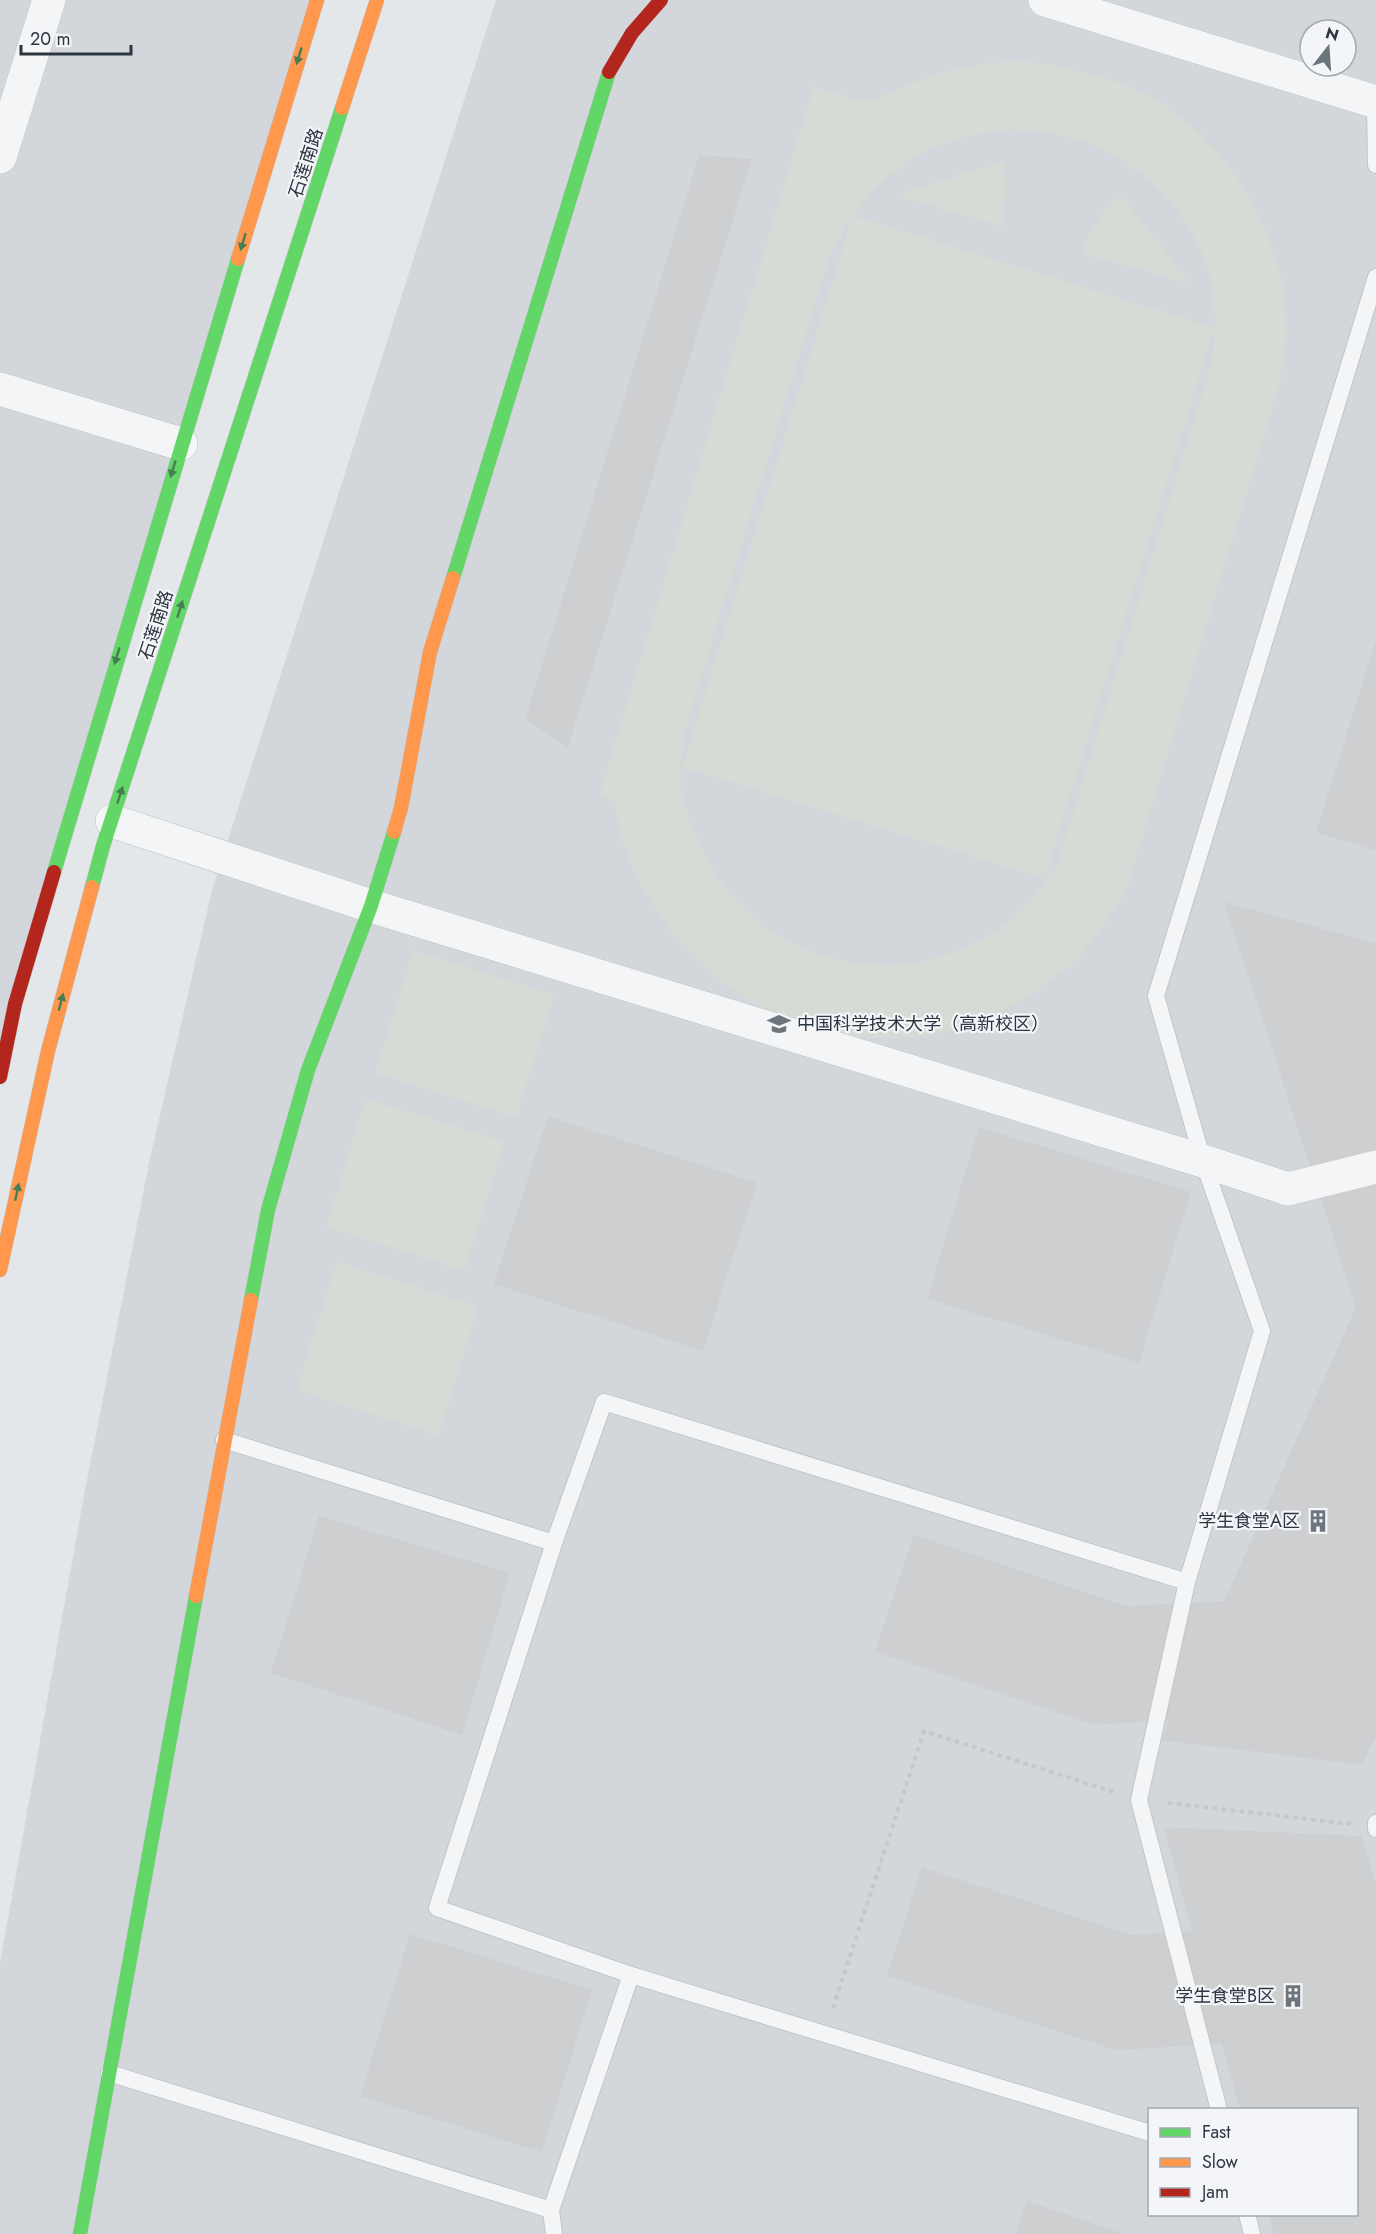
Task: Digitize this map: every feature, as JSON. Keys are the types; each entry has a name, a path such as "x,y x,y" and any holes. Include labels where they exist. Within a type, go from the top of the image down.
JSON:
{"street":[{"path":"0,157 49,0"},
{"name":"石莲南路","path":"0,1077 15,1004 108,686 316,0"},
{"name":"石莲南路","path":"0,1270 48,1051 111,821 377,0"},
{"path":"80,2234 267,1210 308,1070 371,906 401,808 430,652 611,66 632,33 661,0"},
{"path":"1045,0 1376,101"},
{"path":"0,389 181,444"},
{"path":"111,821 371,906 1288,1189 1376,1167"}],"lane":[{"path":"1376,101 1376,165"},
{"path":"1219,2108 1140,1800 1187,1582 1262,1331 1203,1161 1156,996 1376,277"},
{"path":"1148,2133 631,1976 437,1908 554,1543 604,1402 1187,1582"},
{"path":"224,1440 554,1543"},
{"path":"554,2234 551,2210 631,1976"},
{"path":"110,2073 551,2210"},
{"path":"1248,2216 1252,2234"}],"path":[{"path":"824,2034 924,1731 1140,1800 1376,1826"}],"shaded area":[{"path":"0,0 317,0 0,1077"},
{"name":"中国科学技术大学（高新校区）","path":"496,0 1376,0 1376,2234 0,2234 0,1963 85,1490 150,1158 212,890"},
{"path":"1019,61 1035,63 1084,72 1115,82 1146,95 1176,114 1203,137 1227,165 1248,197 1265,230 1277,265 1284,301 1285,353 1280,381 1129,880 1116,906 1080,954 1059,974 1028,996 994,1014 957,1028 920,1037 851,1037 773,1011 735,990 701,963 670,927 641,883 627,852 615,800 600,795 814,87 866,103 936,74 984,64","holes":["1012,129 1064,135 1095,146 1139,172 1176,208 1191,230 1210,277 1215,320 1212,363 1058,863 1022,909 978,942 927,960 875,965 822,956 774,934 733,898 701,848 683,800 681,763 685,729 830,254 863,202 903,165 926,151 951,141"]},
{"path":"1002,162 1006,189 1001,226 897,195"},
{"path":"1121,196 1189,283 1083,253 1098,222"},
{"path":"853,216 1214,328 1044,878 683,767"},
{"path":"413,951 554,995 516,1117 376,1073"},
{"path":"366,1099 504,1142 464,1270 327,1227"},
{"path":"337,1262 478,1307 438,1435 297,1390"}],"building":[{"path":"699,155 752,159 568,747 525,720"},
{"path":"1376,643 1376,851 1316,832"},
{"name":"学生食堂A区","path":"1224,902 1376,943 1376,1736 1362,1765 1161,1740 1170,1720 1093,1725 875,1652 914,1535 1126,1606 1224,1601 1356,1307"},
{"path":"548,1116 757,1183 703,1351 494,1284"},
{"path":"979,1127 1191,1192 1139,1363 927,1299"},
{"path":"319,1516 510,1573 462,1735 271,1673"},
{"path":"1164,1827 1361,1836 1376,1883 1376,2234 1274,2234 1269,2216 1358,2216 1358,2108 1239,2108 1222,2044 1116,2050 887,1976 922,1867 1131,1935 1192,1931"},
{"path":"410,1934 592,1990 542,2152 360,2096"},
{"path":"1027,2201 1124,2234 1016,2234"}],"traffic: fast":[{"path":"453,578 609,72"},
{"path":"92,887 103,846 342,108"},
{"path":"54,872 238,259"},
{"path":"251,1300 268,1210 308,1070 371,906 394,832"},
{"path":"80,2234 196,1596"}],"traffic: slow":[{"path":"238,259 317,0"},
{"path":"342,108 377,0"},
{"path":"394,832 401,808 430,652 453,578"},
{"path":"0,1270 48,1051 92,887"},
{"path":"196,1596 251,1300"}],"traffic: jam":[{"path":"609,72 632,33 661,0"},
{"path":"0,1077 15,1004 54,872"}],"place":[{"name":"中国科学技术大学（高新校区）","path":"779,1024"},
{"name":"学生食堂A区","path":"1318,1521"},
{"name":"学生食堂B区","path":"1293,1996"}]}
